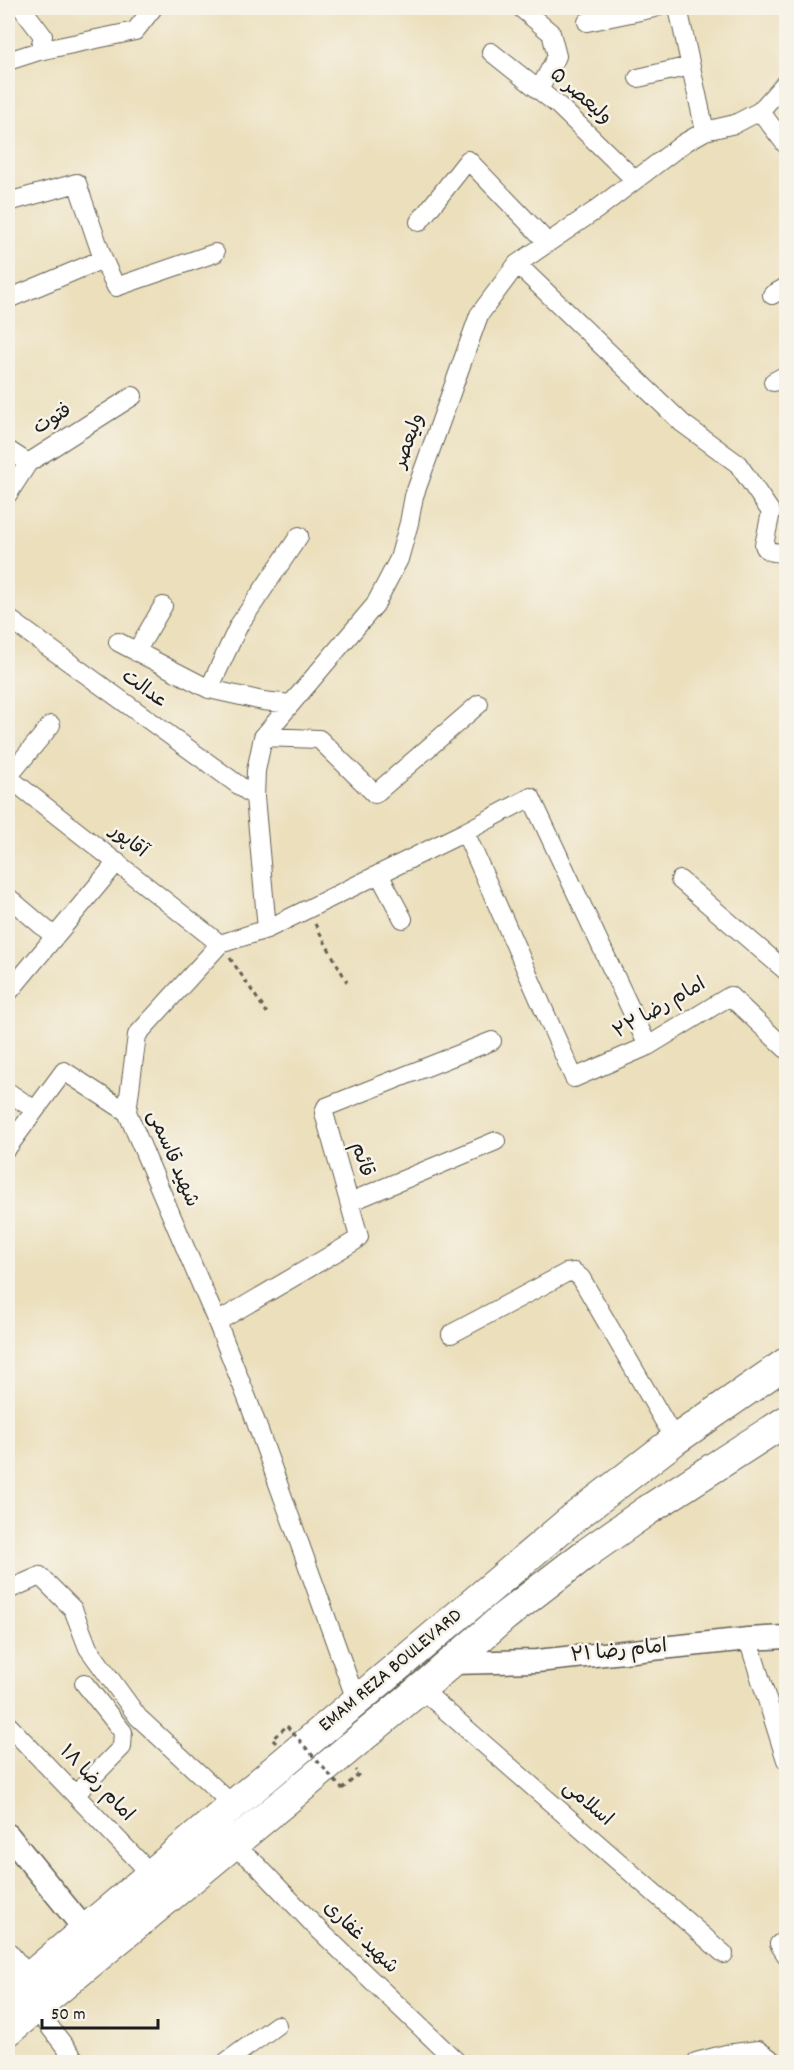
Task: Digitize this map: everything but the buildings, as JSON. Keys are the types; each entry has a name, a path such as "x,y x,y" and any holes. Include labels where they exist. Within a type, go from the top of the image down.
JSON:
{"highway":[{"name":"EMAM REZA BOULEVARD","path":"19,1986 547,1539 682,1435 786,1363"},
{"name":"EMAM REZA BOULEVARD","path":"8,2031 421,1689 505,1616 584,1555 648,1510 786,1421"},
{"path":"682,1435 700,1432 713,1443 717,1450 717,1459 711,1469"}],"street":[{"path":"22,8 43,36 39,51"},
{"path":"8,61 39,51 135,31 153,8"},
{"path":"521,8 551,33 557,56 538,90"},
{"path":"587,22 655,8"},
{"path":"678,8 705,131"},
{"name":"ولیعصر ۵","path":"491,52 599,143 635,180"},
{"path":"638,78 690,66"},
{"name":"ولیعصر","path":"267,929 255,797 256,771 263,737 375,604 399,559 414,496 479,315 517,264 684,143 705,131 735,124 760,111 786,82"},
{"path":"760,111 786,146"},
{"path":"419,222 468,160 548,243"},
{"path":"8,202 77,183 103,259 116,287 215,253"},
{"path":"8,298 103,259"},
{"path":"517,264 682,423 738,464 771,512 765,549 769,552 786,553"},
{"name":"فتوت","path":"8,494 28,463 134,396"},
{"path":"8,450 28,463"},
{"path":"210,689 239,625 299,536"},
{"path":"136,652 163,606"},
{"name":"عدالت","path":"8,618 255,797"},
{"path":"118,642 210,689 263,701 291,704"},
{"path":"263,737 319,739 375,794 479,704"},
{"path":"8,777 51,725"},
{"name":"آقاپور","path":"8,777 220,944"},
{"name":"شهید قاسمی","path":"356,1700 253,1414 217,1322 127,1112 137,1035 220,944 267,929 531,797 648,1046"},
{"name":"امام رضا ۲۲","path":"465,832 574,1078 648,1046 730,996 786,1049"},
{"path":"8,993 117,861"},
{"path":"379,874 403,919"},
{"path":"680,880 786,971"},
{"path":"8,897 55,937"},
{"name":"قائم","path":"217,1322 359,1237 324,1113 326,1107 492,1041"},
{"path":"8,1147 64,1071 127,1112"},
{"path":"8,1092 35,1110"},
{"path":"350,1202 496,1141"},
{"path":"452,1334 567,1273 574,1272 581,1278 682,1435"},
{"path":"8,1590 40,1576 73,1609 88,1648 138,1717 233,1805"},
{"name":"امام رضا ۲۱","path":"451,1663 537,1661 786,1637"},
{"path":"748,1639 786,1760"},
{"path":"75,1795 122,1746 123,1732 84,1683"},
{"name":"اسلامی","path":"421,1689 724,1954"},
{"name":"امام رضا ۱۸","path":"8,1725 152,1875"},
{"path":"8,1836 86,1931"},
{"name":"شهید غفاری","path":"232,1845 256,1864 315,1926 457,2062"},
{"path":"8,1951 19,1986"},
{"path":"35,2008 77,2062"},
{"path":"226,2062 277,2025"},
{"path":"696,2062 726,2054 758,2050 775,2062"}],"path":[{"path":"307,909 347,982"},
{"path":"220,944 267,1013"},
{"path":"272,1739 287,1726 342,1789 359,1774"}]}
